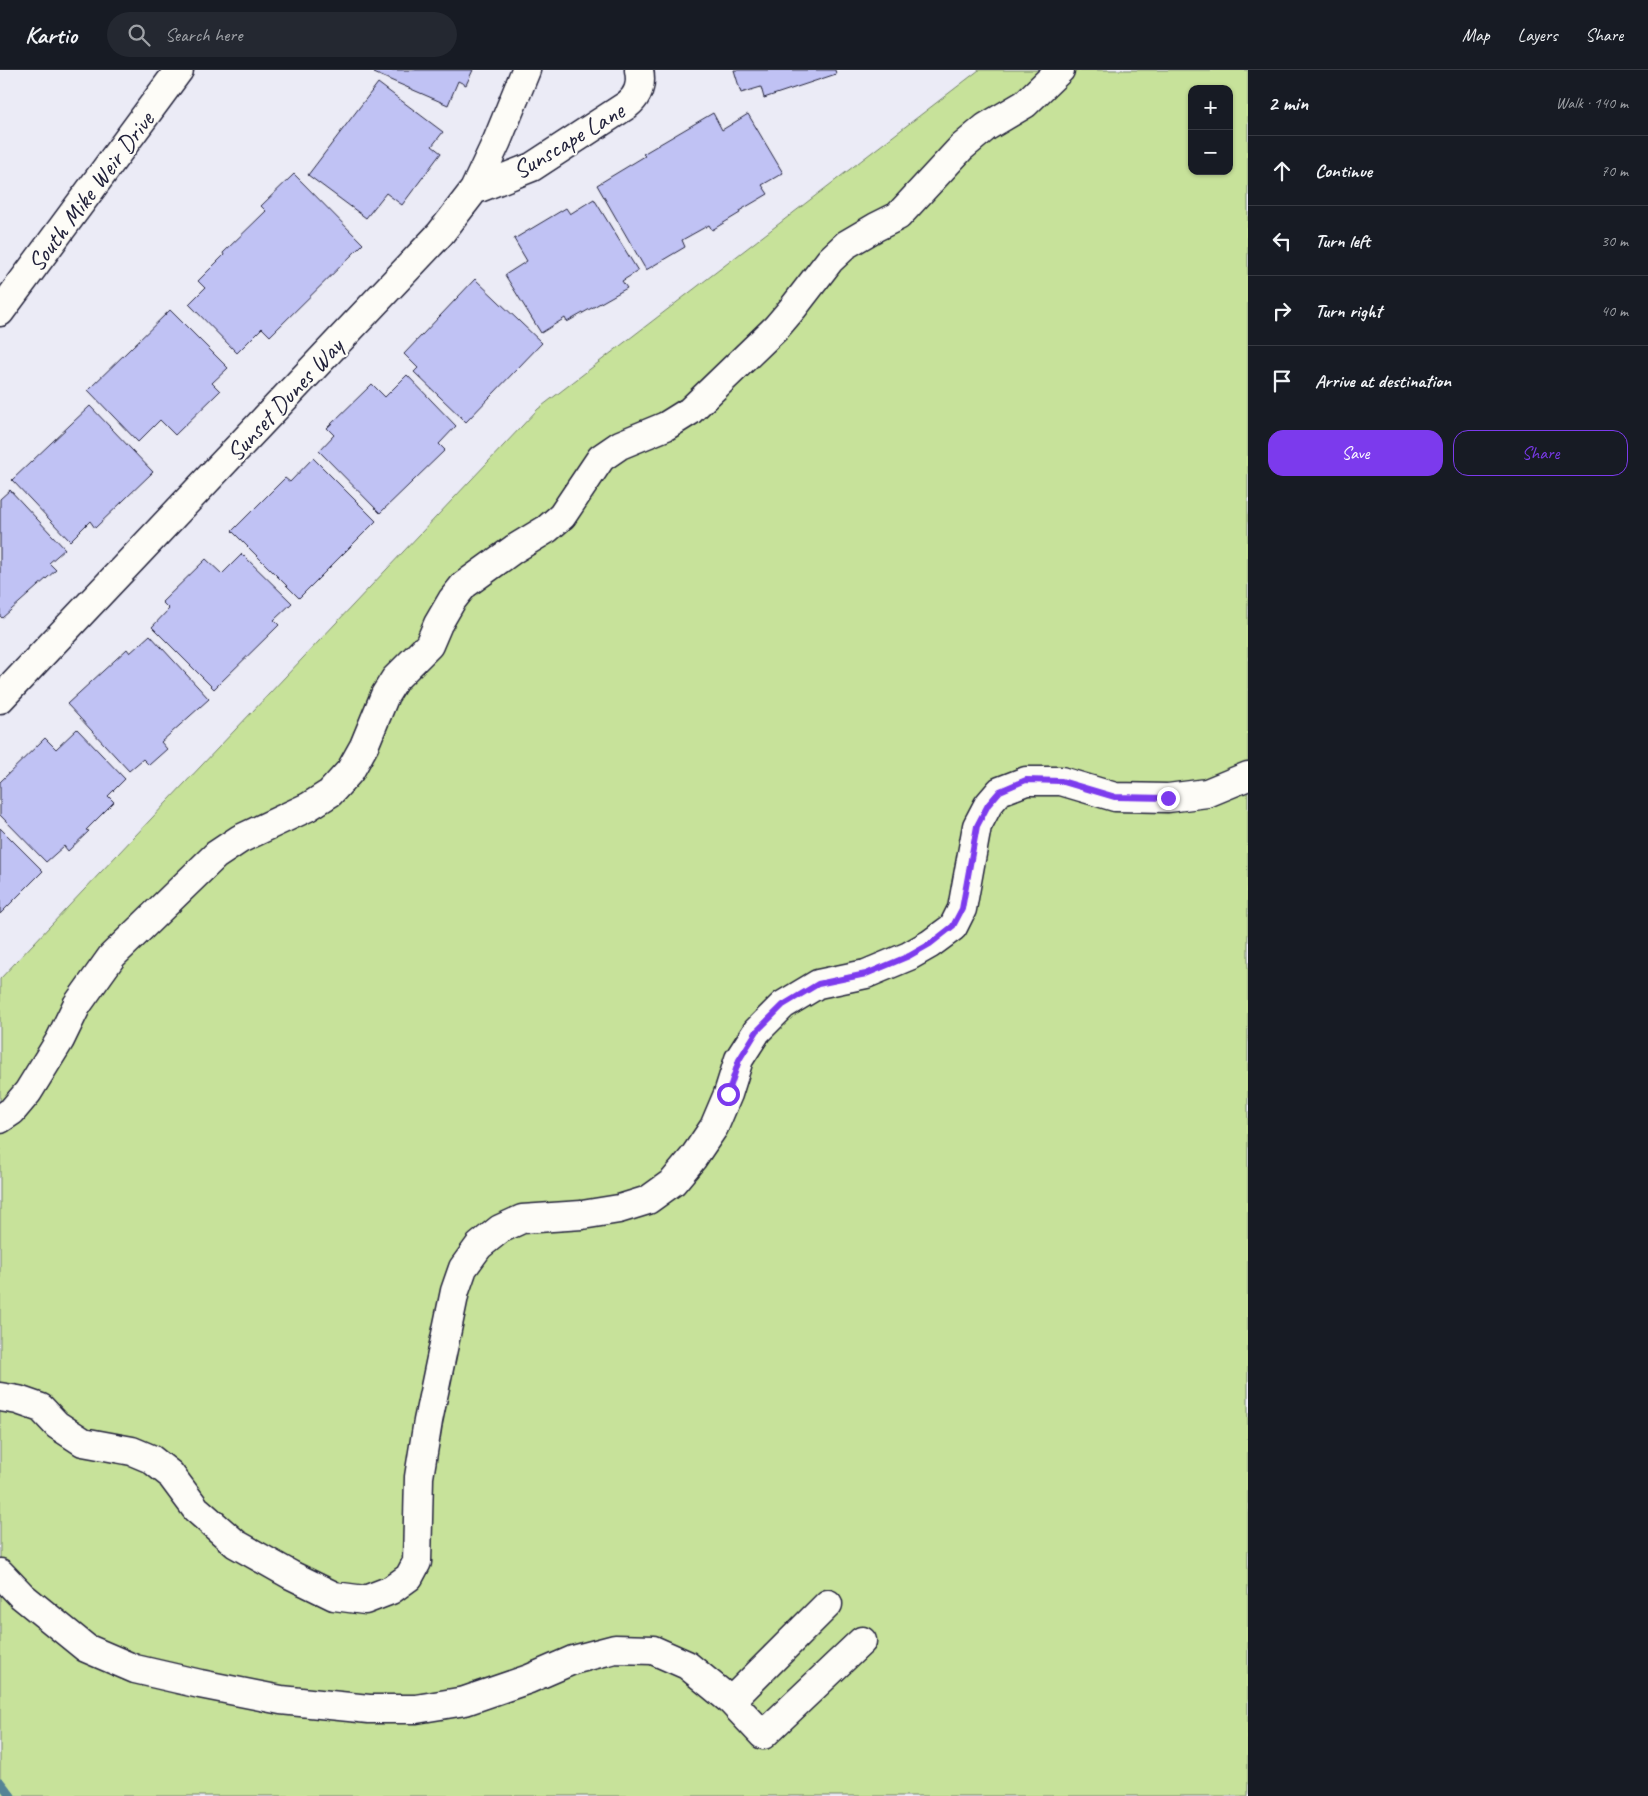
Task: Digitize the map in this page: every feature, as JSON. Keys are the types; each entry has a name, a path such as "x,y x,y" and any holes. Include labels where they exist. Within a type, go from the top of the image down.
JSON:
{"street":[{"name":"South Mike Weir Drive","path":"0,312 179,70"},
{"name":"Sunset Dunes Way","path":"0,699 433,241 474,190 497,141 526,70"},
{"name":"Sunscape Lane","path":"474,190 532,168 627,105 637,96 639,70"},
{"path":"0,1119 12,1111 28,1092 60,1040 76,1006 112,956 216,855 240,839 316,802 330,793 350,771 364,746 385,695 395,679 429,645 447,608 464,585 547,529 562,516 601,458 620,445 666,426 690,411 776,328 794,308 830,260 847,244 898,216 961,148 986,127 1025,104 1060,70"},
{"path":"0,1397 18,1400 41,1408 58,1425 83,1442 132,1451 151,1459 170,1474 196,1509 236,1544 291,1575 334,1596 365,1600 391,1590 409,1577 418,1562 419,1477 428,1421 455,1291 463,1268 479,1246 500,1229 522,1219 582,1215 618,1209 648,1200 673,1182 693,1158 714,1126 728,1094 739,1060 757,1031 783,1005 818,984 866,974 909,956 930,944 953,926 962,909 977,826 988,805 1000,791 1026,780 1061,781 1115,797 1168,798 1207,793 1248,776"},
{"path":"0,1573 22,1596 86,1648 135,1669 281,1700 369,1710 416,1709 465,1701 528,1679 573,1660 614,1649 653,1650 687,1665 731,1701 763,1735 862,1641"},
{"path":"731,1701 828,1604"}],"green space":[{"path":"979,70 1248,70 1248,1796 0,1796 0,979 538,409"}],"building":[{"path":"375,70 473,70 466,85 458,81 448,105 374,73"},
{"path":"734,70 835,70 836,74 764,98 761,87 741,93"},
{"path":"378,83 443,132 432,146 441,153 402,205 386,193 366,218 308,175"},
{"path":"713,113 722,130 748,114 783,173 762,185 768,194 712,230 709,225 682,240 685,247 646,270 597,185 645,156 643,154"},
{"path":"294,174 363,244 270,336 262,328 237,353 189,304 205,288 198,281 224,255 223,253 266,211 261,206"},
{"path":"594,199 638,271 622,281 627,288 567,322 565,318 541,333 505,275 527,261 514,239 566,208 570,214"},
{"path":"475,279 542,343 466,422 414,372 418,368 404,354"},
{"path":"170,310 228,368 212,383 220,391 175,435 160,420 138,442 88,390"},
{"path":"407,375 456,426 439,444 445,450 380,513 319,451 334,435 327,428 372,384 385,397"},
{"path":"90,406 153,472 95,528 90,521 70,541 12,480"},
{"path":"313,458 376,521 299,598 232,531 285,478 290,482"},
{"path":"10,490 65,549 49,563 56,570 2,618 0,616 0,499"},
{"path":"242,554 292,603 274,620 279,625 214,689 152,627 169,609 162,602 206,559 222,574"},
{"path":"150,635 209,699 161,742 167,749 149,765 143,759 129,771 67,704 127,649 130,653"},
{"path":"77,729 125,779 108,796 114,802 86,830 89,831 68,851 64,846 46,862 0,815 0,782 45,738 56,749"},
{"path":"0,828 43,871 0,914"}],"waterway":[{"path":"0,1782 11,1796"}],"route":[{"path":"728,1094 739,1060 757,1031 783,1005 818,984 866,974 909,956 930,944 953,926 962,909 977,826 988,805 1000,791 1026,780 1061,781 1115,797 1168,798"}]}
